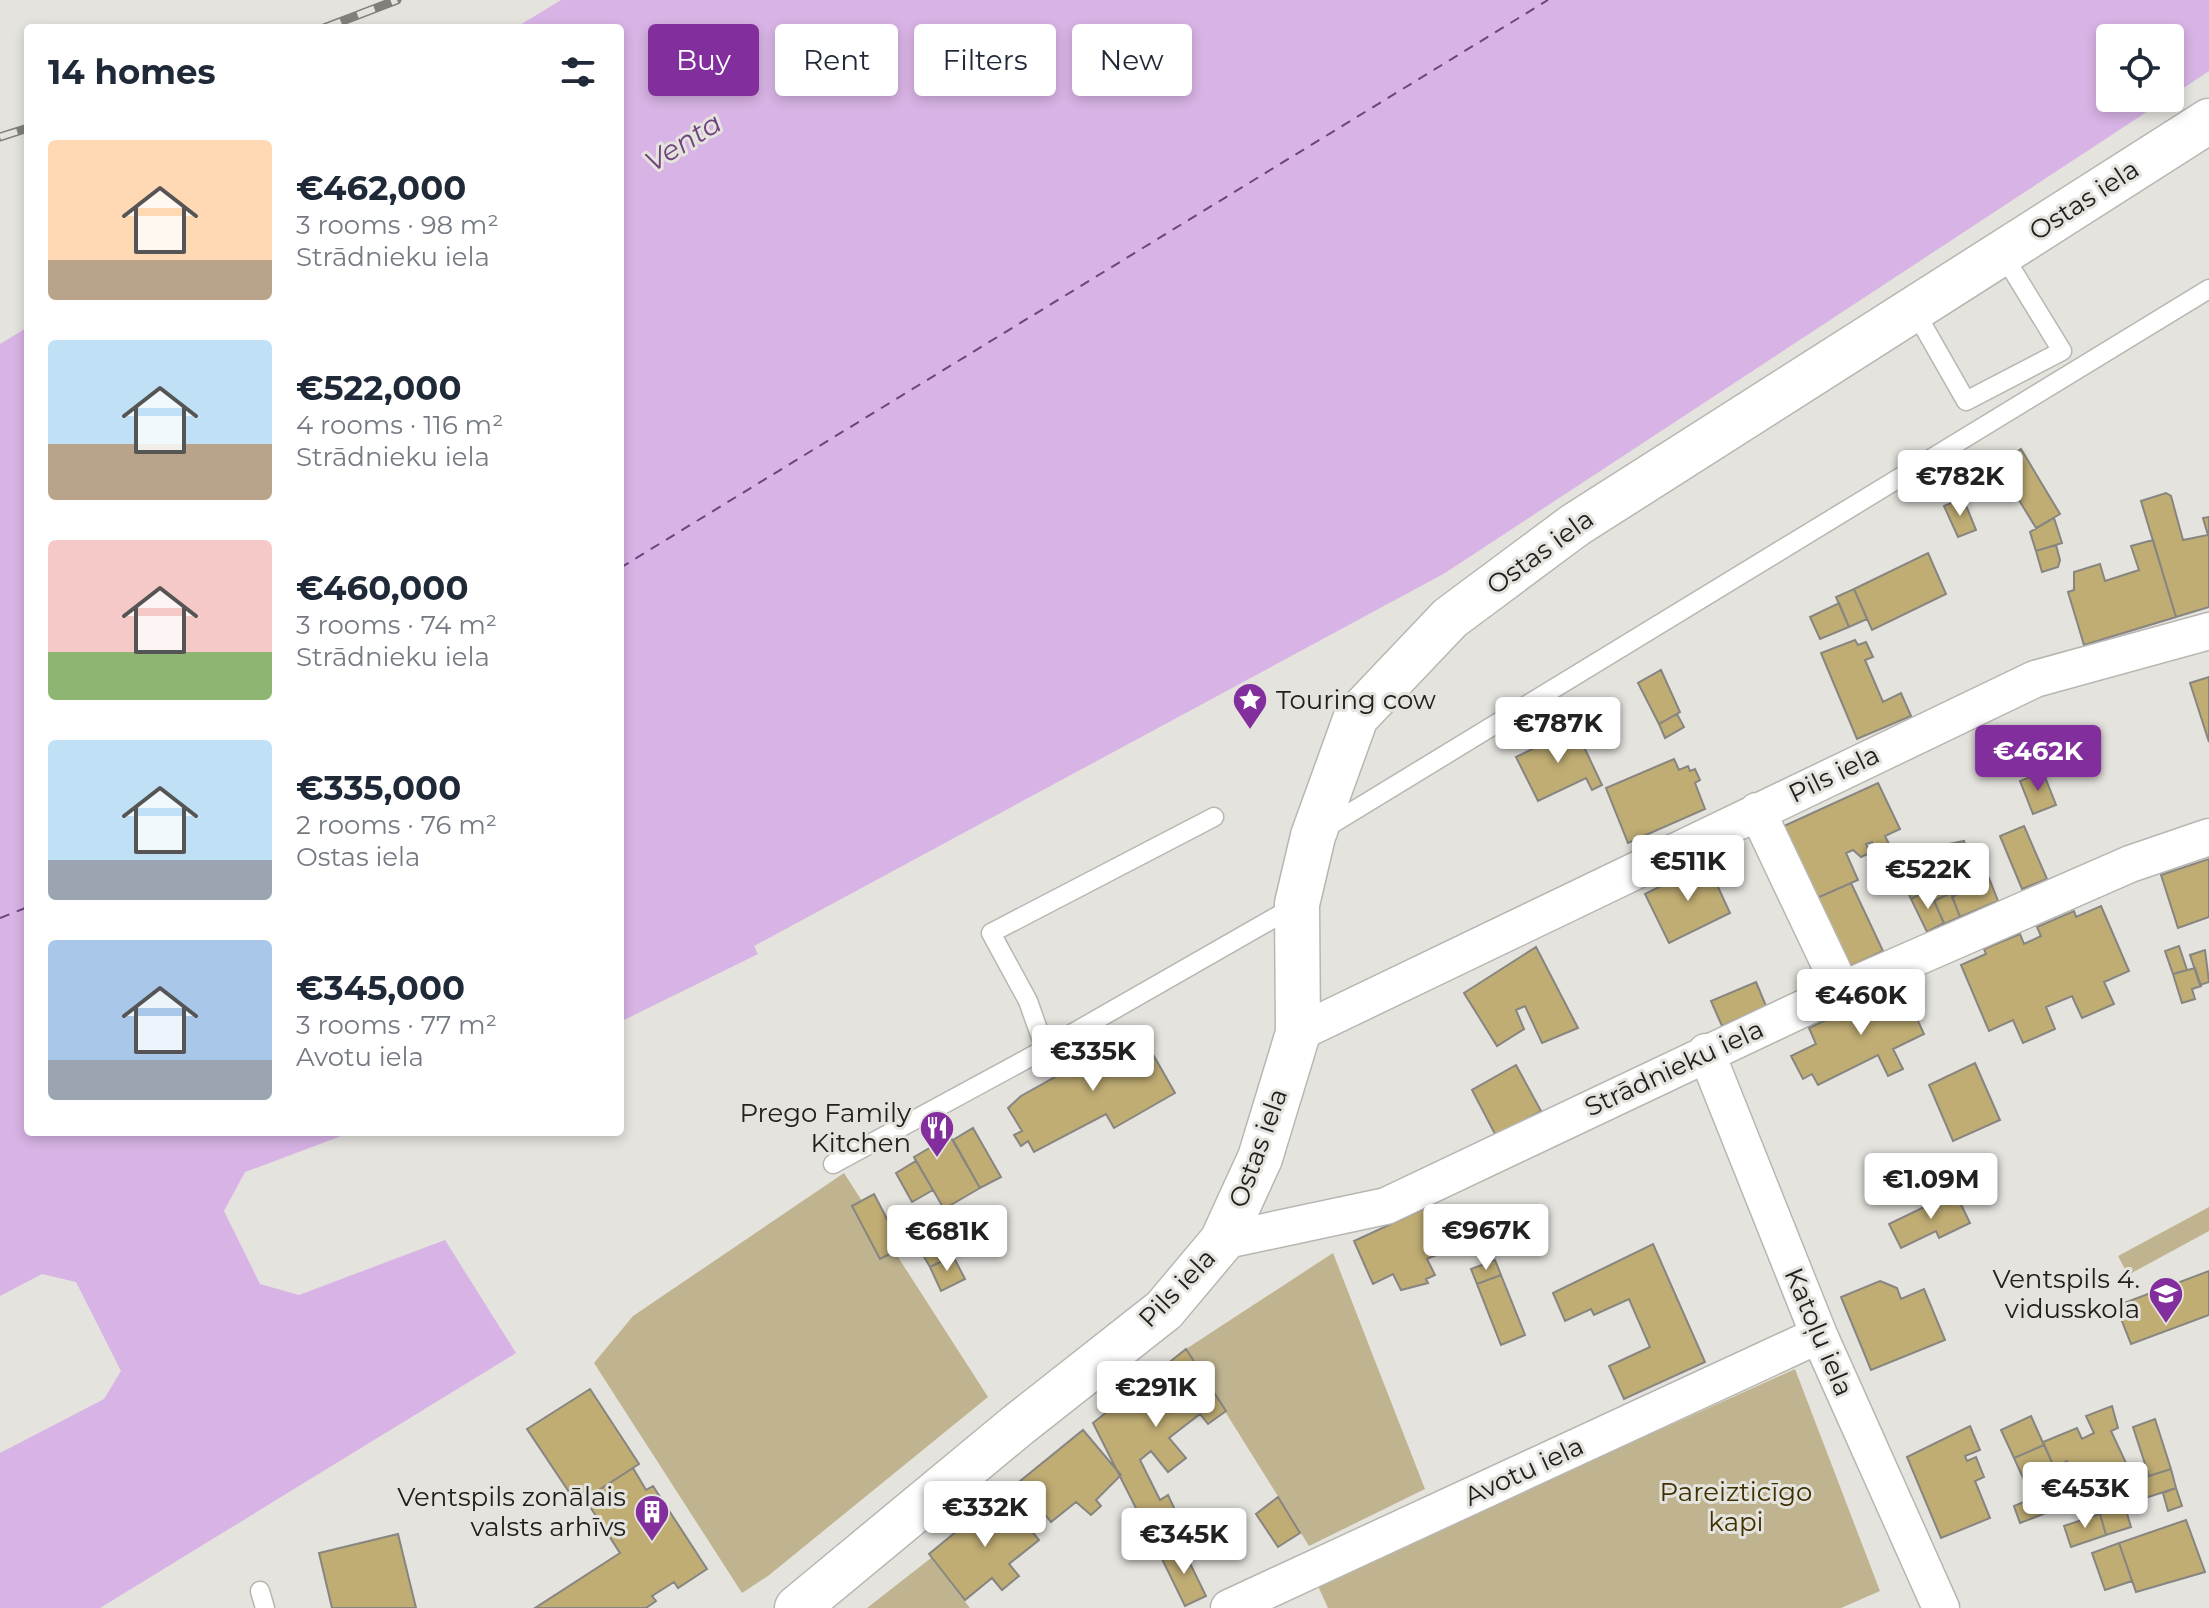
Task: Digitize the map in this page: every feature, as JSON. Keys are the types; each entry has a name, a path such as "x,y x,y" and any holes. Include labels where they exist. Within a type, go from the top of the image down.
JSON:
{"street":[{"name":"Ostas iela","path":"1222,1241 1260,1158 1298,1033 1297,904 1313,836 1356,717 1450,618 1575,525 2209,121"},
{"name":"Pils iela","path":"1298,1033 2035,679 2209,631"},
{"path":"1757,811 1842,990"},
{"name":"Strādnieku iela","path":"1222,1241 1386,1206 1842,990 2130,864 2209,837"},
{"name":"Katoļu iela","path":"1706,1052 1819,1335 1941,1608"},
{"name":"Pils iela","path":"797,1608 1018,1425 1164,1310 1222,1241"},
{"name":"Avotu iela","path":"1229,1608 1819,1335"}],"lane":[{"path":"1913,308 1966,401 2062,351 2002,253"},
{"path":"1313,836 2209,289"},
{"path":"1045,1049 1028,1001 991,933 1214,817"},
{"path":"833,1164 1045,1049 1297,904"}],"green space":[{"path":"844,1173 988,1397 768,1576 742,1593 594,1363 633,1316"},
{"path":"2209,1207 2209,1231 2128,1275 2118,1256"},
{"path":"1333,1253 1425,1489 1309,1546 1186,1349"},
{"name":"Pareizticīgo kapi","path":"1795,1369 1880,1591 1841,1608 1328,1608 1317,1584"},
{"path":"931,1558 970,1608 867,1608"}],"water":[{"name":"Venta","path":"561,0 2209,0 2209,71 2184,88 2184,24 2096,24 2096,112 2147,112 1445,573 754,946 758,954 624,1020 624,24 522,24"},
{"path":"24,329 24,1136 341,1136 245,1172 224,1211 260,1284 299,1295 445,1240 516,1353 100,1608 0,1608 0,1453 104,1399 121,1371 76,1282 42,1274 0,1296 0,344"}],"building":[{"path":"2021,449 2060,514 2036,528 1997,464"},
{"path":"2166,493 2171,496 2183,540 2208,535 2203,518 2209,517 2209,607 2176,617 2141,501"},
{"path":"1963,498 1976,530 1958,537 1944,506"},
{"path":"2054,518 2062,543 2036,551 2030,532"},
{"path":"2153,540 2176,617 2084,645 2068,592 2074,590 2074,572 2100,564 2105,581 2139,570 2131,546"},
{"path":"2056,545 2060,560 2058,567 2042,572 2036,551"},
{"path":"1928,553 1946,594 1872,630 1854,589"},
{"path":"1854,589 1867,619 1849,627 1836,597"},
{"path":"1839,603 1849,627 1820,639 1810,617"},
{"path":"1855,640 1858,645 1866,642 1873,657 1865,660 1883,702 1901,693 1911,716 1857,739 1821,653"},
{"path":"1661,670 1680,712 1659,724 1638,683"},
{"path":"2209,677 2209,742 2190,683"},
{"path":"1677,714 1684,727 1665,738 1659,724"},
{"path":"1575,728 1602,785 1592,790 1586,778 1538,801 1516,757"},
{"path":"1674,759 1679,770 1688,766 1690,771 1695,769 1700,780 1695,783 1705,809 1628,843 1606,788"},
{"path":"2043,772 2056,805 2033,814 2020,781"},
{"path":"1878,783 1900,829 1885,836 1890,846 1876,852 1872,842 1866,844 1870,853 1861,857 1853,850 1846,853 1858,880 1817,898 1784,826"},
{"path":"2024,826 2047,879 2022,889 2000,836"},
{"path":"1964,841 1972,863 1957,868 1949,844"},
{"path":"1914,854 1929,889 1911,899 1894,862"},
{"path":"2209,859 2209,917 2178,928 2161,875"},
{"path":"1707,863 1730,913 1669,943 1645,894"},
{"path":"1943,873 1951,893 1934,901 1925,880"},
{"path":"1989,878 1998,901 1960,917 1952,897"},
{"path":"1851,883 1883,951 1849,967 1817,898"},
{"path":"1929,889 1944,923 1927,932 1911,899"},
{"path":"1951,893 1960,917 1944,924 1934,901"},
{"path":"2101,906 2129,971 2104,982 2114,1004 2082,1018 2072,996 2046,1007 2055,1029 2023,1043 2013,1020 1989,1031 1961,965 1986,954 1984,949 2020,934 2024,944 2041,936 2037,927 2074,911 2076,917"},
{"path":"2179,946 2187,970 2173,974 2165,951"},
{"path":"1536,947 1578,1028 1542,1043 1525,1006 1516,1010 1524,1029 1497,1046 1464,993"},
{"path":"2205,950 2209,982 2200,985 2190,955"},
{"path":"2195,968 2201,986 2192,989 2195,999 2182,1003 2173,974"},
{"path":"1756,982 1766,1006 1722,1026 1711,1001"},
{"path":"1901,984 1924,1034 1893,1049 1903,1069 1888,1076 1878,1055 1818,1085 1812,1074 1803,1079 1791,1056 1816,1044 1809,1028"},
{"path":"1139,1030 1175,1093 1114,1128 1106,1114 1034,1152 1028,1141 1021,1146 1014,1135 1022,1131 1008,1108 1021,1096"},
{"path":"1975,1063 2000,1120 1953,1141 1929,1085"},
{"path":"1516,1065 1541,1111 1496,1136 1472,1090"},
{"path":"973,1128 1001,1177 980,1188 953,1140"},
{"path":"950,1136 980,1188 944,1209 914,1157"},
{"path":"916,1161 933,1190 912,1202 896,1173"},
{"path":"1955,1192 1970,1223 1939,1238 1936,1231 1901,1248 1889,1224"},
{"path":"874,1194 902,1248 880,1259 852,1206"},
{"path":"1432,1205 1452,1248 1427,1259 1435,1275 1426,1279 1428,1283 1401,1290 1393,1274 1373,1284 1354,1241"},
{"path":"1474,1207 1485,1235 1473,1240 1462,1212"},
{"path":"960,1236 967,1248 930,1267 923,1255"},
{"path":"1653,1244 1705,1362 1624,1399 1609,1366 1650,1347 1629,1299 1594,1315 1591,1309 1565,1321 1553,1293"},
{"path":"953,1256 965,1279 941,1291 930,1267"},
{"path":"1495,1260 1501,1275 1477,1284 1471,1269"},
{"path":"2209,1271 2209,1315 2131,1344 2116,1306"},
{"path":"1501,1275 1525,1335 1501,1345 1477,1284"},
{"path":"1880,1281 1897,1288 1901,1299 1924,1289 1945,1340 1871,1370 1841,1297"},
{"path":"1186,1349 1226,1411 1208,1424 1200,1414 1169,1438 1186,1458 1168,1472 1151,1451 1140,1460 1160,1500 1168,1495 1176,1512 1146,1528 1093,1423"},
{"path":"590,1389 639,1464 577,1504 527,1429"},
{"path":"2112,1406 2118,1428 2111,1431 2126,1463 2100,1475 2104,1483 2081,1493 2067,1461 2054,1467 2043,1442 2077,1428 2082,1439 2094,1433 2086,1416"},
{"path":"2031,1416 2044,1445 2014,1458 2001,1430"},
{"path":"2155,1419 2171,1469 2149,1476 2133,1427"},
{"path":"1970,1426 1980,1450 1965,1456 1967,1461 1976,1457 1984,1477 1975,1481 1990,1518 1941,1538 1907,1457"},
{"path":"1083,1430 1121,1475 1096,1500 1101,1506 1091,1515 1076,1502 1051,1522 1019,1482"},
{"path":"2044,1445 2054,1467 2024,1480 2014,1458"},
{"name":"Ventspils zonālais valsts arhīvs","path":"633,1468 646,1490 653,1486 707,1569 678,1588 674,1582 652,1596 656,1601 646,1608 535,1608 620,1553 585,1499"},
{"path":"2171,1469 2176,1488 2139,1500 2133,1481"},
{"path":"2064,1473 2069,1483 2049,1491 2045,1481"},
{"path":"2069,1483 2077,1501 2020,1523 2014,1506"},
{"path":"2176,1488 2182,1506 2168,1511 2163,1493"},
{"path":"1002,1494 1039,1540 1009,1564 1019,1576 1002,1590 992,1578 965,1600 929,1554"},
{"path":"1278,1497 1300,1533 1278,1547 1256,1514"},
{"path":"2125,1507 2131,1527 2106,1535 2100,1514"},
{"path":"2100,1514 2106,1535 2071,1547 2064,1526"},
{"path":"1168,1516 1182,1547 1161,1557 1146,1528"},
{"path":"2186,1520 2205,1572 2136,1592 2119,1543"},
{"path":"398,1534 416,1608 332,1608 319,1553"},
{"path":"2119,1543 2132,1581 2105,1590 2092,1553"},
{"path":"1182,1547 1206,1596 1185,1606 1161,1557"}],"ferry route":[{"path":"624,566 1548,0"},
{"path":"0,918 24,909"}],"railway":[{"path":"334,24 397,0"},
{"path":"0,137 24,129"}],"place":[{"name":"Touring cow","path":"1250,731"},
{"name":"Prego Family Kitchen","path":"937,1159"},
{"name":"Ventspils 4. vidusskola","path":"2166,1325"},
{"name":"Ventspils zonālais valsts arhīvs","path":"652,1543"}]}
